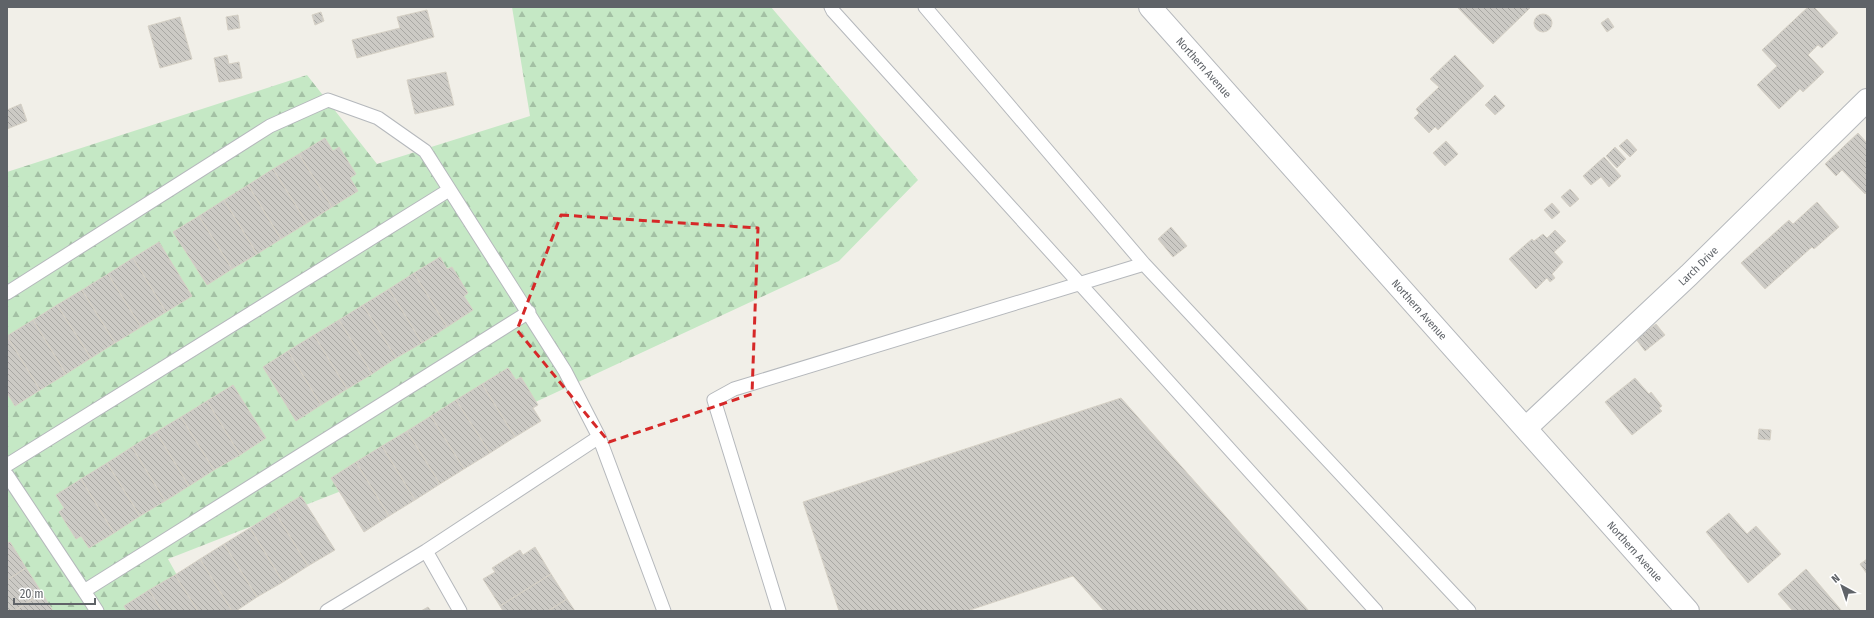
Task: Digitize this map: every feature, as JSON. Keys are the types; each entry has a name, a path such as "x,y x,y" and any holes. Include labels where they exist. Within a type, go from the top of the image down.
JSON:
{"street":[{"name":"Northern Avenue","path":"1150,7 1526,427 1688,611"},
{"name":"Larch Drive","path":"1526,427 1689,275 1867,100"}],"lane":[{"path":"831,7 832,10 1079,284 1376,611"},
{"path":"925,7 1144,264 1469,611"},
{"path":"7,293 270,126 328,100 378,118 425,151 529,312 565,371 599,436 664,611"},
{"path":"7,465 449,190"},
{"path":"779,611 714,400 734,389 1144,264"},
{"path":"84,591 529,312"},
{"path":"327,611 426,551 599,436"},
{"path":"7,475 96,611"},
{"path":"426,551 460,611"}],"highlighted area":[{"path":"561,215 758,228 752,394 609,442 517,330"}],"green space":[{"path":"512,7 771,7 918,180 839,261 359,484 168,559 197,611 7,611 7,172 307,75 377,164 530,116"}],"building":[{"path":"1457,7 1528,7 1530,8 1493,44"},
{"path":"1808,7 1814,7 1838,33 1822,48 1818,45 1808,55 1824,72 1803,92 1800,89 1779,109 1757,85 1777,66 1762,50"},
{"path":"427,10 434,37 357,58 352,40 400,28 397,17"},
{"path":"321,12 324,21 315,25 312,15"},
{"path":"1543,14 1549,17 1552,23 1549,29 1543,32 1537,29 1534,23 1537,17"},
{"path":"238,15 240,28 228,30 226,17"},
{"path":"180,17 192,59 160,68 148,26"},
{"path":"1608,18 1614,27 1607,32 1601,23"},
{"path":"227,55 229,64 239,62 242,78 219,82 214,58"},
{"path":"1455,55 1484,86 1438,130 1435,127 1429,133 1414,118 1419,113 1416,109 1439,87 1430,79"},
{"path":"446,72 454,105 415,114 407,80"},
{"path":"1495,95 1505,106 1495,115 1485,105"},
{"path":"21,104 27,121 7,129 7,110"},
{"path":"1858,133 1867,143 1867,192 1865,194 1842,170 1836,176 1825,164"},
{"path":"325,138 333,151 339,147 356,174 350,178 358,191 332,207 299,154"},
{"path":"1627,139 1637,150 1630,157 1619,146"},
{"path":"1446,141 1458,154 1445,166 1433,153"},
{"path":"1615,147 1626,159 1617,168 1606,156"},
{"path":"299,154 332,207 307,223 273,169"},
{"path":"1604,157 1621,176 1609,187 1601,177 1591,185 1583,176"},
{"path":"273,169 307,223 281,239 248,185"},
{"path":"248,185 281,239 257,254 224,200"},
{"path":"1570,189 1579,199 1570,207 1561,197"},
{"path":"224,200 257,254 232,269 199,216"},
{"path":"1817,202 1839,227 1814,249 1812,247 1765,289 1741,263 1789,220 1793,224"},
{"path":"1552,203 1560,212 1552,219 1544,210"},
{"path":"199,216 232,269 207,285 173,232"},
{"path":"1171,227 1187,246 1173,257 1158,239"},
{"path":"1555,230 1566,241 1554,252 1563,262 1552,274 1555,278 1550,282 1547,278 1536,289 1509,259 1532,239 1534,241 1543,234 1547,238"},
{"path":"159,242 192,296 166,312 133,258"},
{"path":"440,257 447,269 452,267 468,293 464,296 473,310 447,327 414,273"},
{"path":"133,258 166,312 141,327 108,274"},
{"path":"414,273 447,327 422,343 389,289"},
{"path":"108,274 141,327 115,343 82,290"},
{"path":"389,289 422,343 396,358 363,305"},
{"path":"82,290 115,343 91,358 57,305"},
{"path":"57,305 91,358 66,374 33,320"},
{"path":"363,305 396,358 372,374 339,320"},
{"path":"33,320 66,374 40,390 7,336"},
{"path":"339,320 372,374 347,389 314,335"},
{"path":"1656,324 1665,335 1645,351 1636,339"},
{"path":"314,335 347,389 321,405 288,351"},
{"path":"7,336 40,390 15,406 7,393"},
{"path":"288,351 321,405 296,421 263,367"},
{"path":"508,368 516,380 521,377 538,405 533,408 541,421 515,437 482,384"},
{"path":"1635,378 1649,394 1651,392 1662,406 1659,408 1662,411 1632,435 1605,402"},
{"path":"482,384 515,437 490,453 456,400"},
{"path":"233,385 266,438 240,455 207,401"},
{"path":"1121,398 1309,611 1104,611 1073,576 967,611 839,611 803,502"},
{"path":"456,400 490,453 464,469 431,416"},
{"path":"207,401 240,455 214,470 181,417"},
{"path":"431,416 464,469 440,484 407,431"},
{"path":"181,417 214,470 189,486 156,432"},
{"path":"1759,429 1771,430 1770,440 1758,439"},
{"path":"407,431 440,484 415,500 382,446"},
{"path":"156,432 189,486 165,501 132,447"},
{"path":"382,446 415,500 389,516 356,462"},
{"path":"132,447 165,501 140,516 107,463"},
{"path":"356,462 389,516 364,532 331,478"},
{"path":"107,463 140,516 114,533 81,479"},
{"path":"81,479 114,533 89,548 81,536 76,539 59,512 64,508 56,495"},
{"path":"301,496 335,550 308,566 275,512"},
{"path":"275,512 308,566 283,582 250,528"},
{"path":"1729,513 1747,534 1756,526 1781,554 1748,583 1706,532"},
{"path":"250,528 283,582 257,597 224,544"},
{"path":"10,542 26,568 7,580 7,543"},
{"path":"224,544 257,597 236,611 232,611 200,559"},
{"path":"535,547 551,574 500,606 483,579 495,572 492,568 520,550 523,555"},
{"path":"200,559 232,611 198,611 175,575"},
{"path":"1867,559 1867,574 1860,564"},
{"path":"26,568 42,593 14,611 7,611 7,580"},
{"path":"1806,569 1842,611 1793,611 1778,594"},
{"path":"551,574 567,599 548,611 503,611 500,606"},
{"path":"175,575 198,611 162,611 149,590"},
{"path":"149,590 162,611 127,611 124,606"},
{"path":"42,593 53,611 14,611"},
{"path":"567,599 575,611 548,611"},
{"path":"428,607 431,611 421,611"}]}
